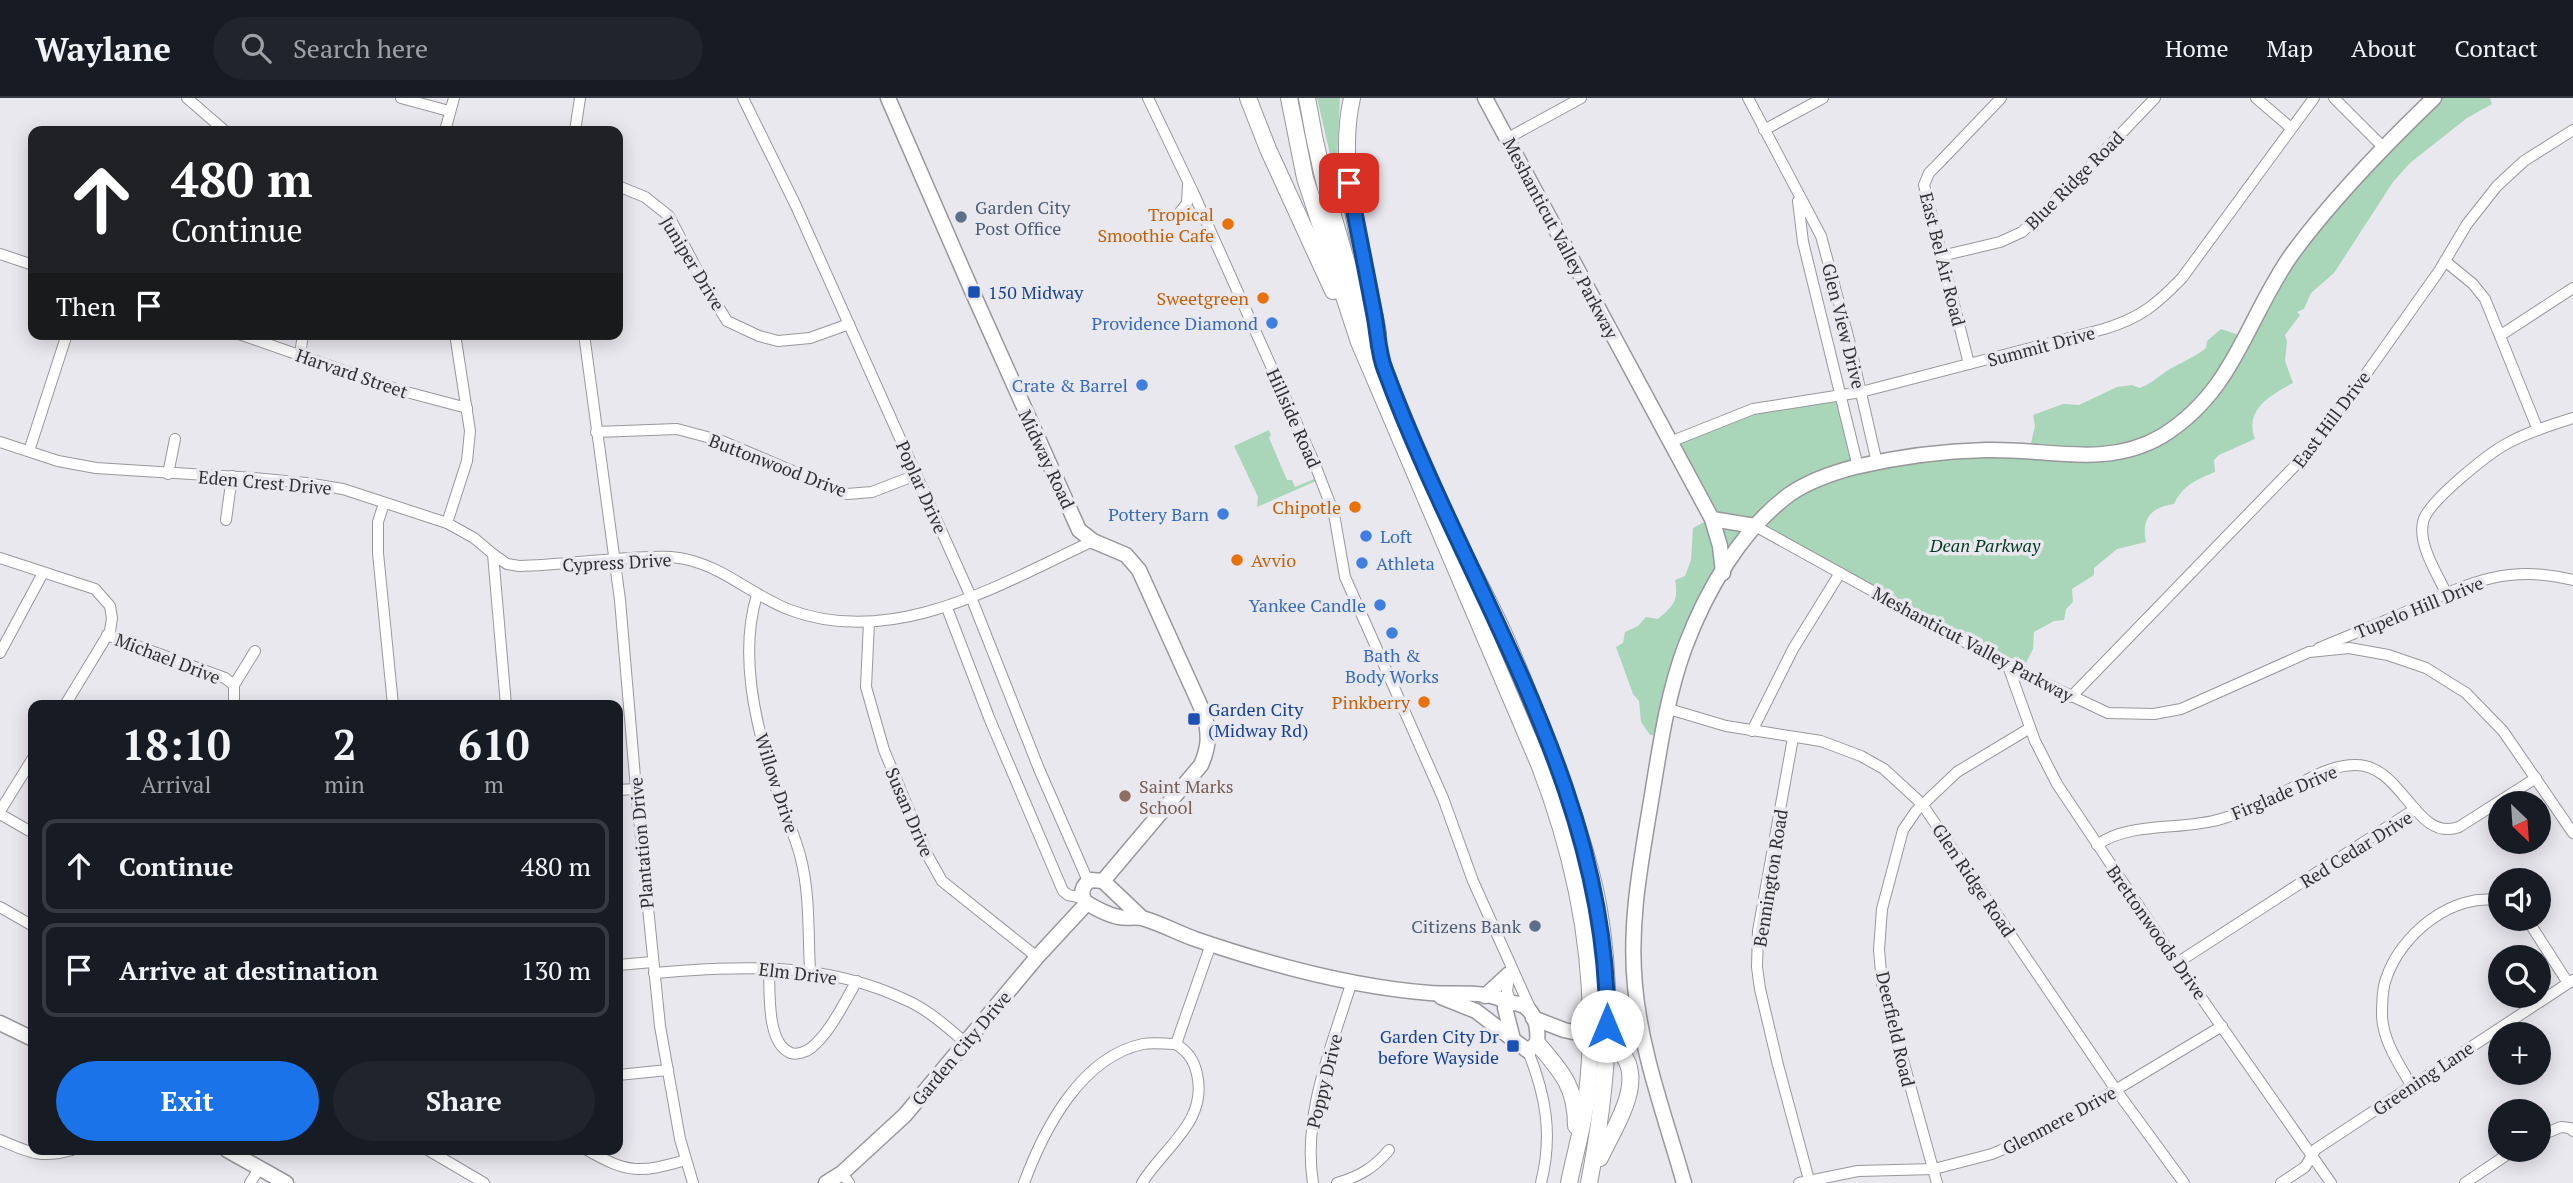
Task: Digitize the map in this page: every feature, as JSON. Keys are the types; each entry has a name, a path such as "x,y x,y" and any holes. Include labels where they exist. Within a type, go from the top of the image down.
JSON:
{"main road":[{"path":"1248,98 1314,251 1359,342 1558,815 1578,891 1585,931 1591,1036 1587,1097 1569,1183"},
{"path":"1289,98 1305,178 1359,342"},
{"path":"1307,98 1321,168 1354,292 1457,538 1504,634 1563,784 1586,855 1598,904 1607,978 1607,1041 1602,1111 1589,1183"},
{"path":"1352,98 1347,127 1348,169 1384,367"},
{"path":"1589,1183 1631,1087 1627,1062 1620,1051 1607,1041 1591,1036"},
{"path":"1532,1047 1569,1083 1575,1105 1576,1149"}],"street":[{"path":"187,98 219,126"},
{"path":"401,98 449,111"},
{"path":"446,126 454,98"},
{"path":"576,126 580,98"},
{"name":"Poplar Drive","path":"743,98 796,206 971,597 1039,769 1100,884"},
{"name":"Midway Road","path":"888,98 1079,530 1093,541 1126,555 1139,570 1205,716 1209,736 1208,750 1201,765 1100,884"},
{"name":"Hillside Road","path":"1149,98 1314,462 1334,514 1345,577 1443,797 1510,971 1532,1014"},
{"path":"1508,138 1581,98"},
{"name":"Glen View Drive","path":"1748,98 1821,236 1877,463"},
{"path":"1764,130 1823,98"},
{"name":"East Bel Air Road","path":"1969,364 1924,185 1930,173 2001,98"},
{"name":"Blue Ridge Road","path":"1941,256 2000,242 2022,232 2074,183 2155,98"},
{"path":"2256,98 2291,128"},
{"name":"Summit Drive","path":"1670,442 1753,409 1861,392 2130,321 2160,301 2182,278 2314,98"},
{"path":"2334,98 2384,148"},
{"path":"1684,1183 1645,1043 1635,985 1633,936 1636,890 1662,733 1684,649 1723,572 1755,526 1789,495 1829,475 1877,463 1986,450 2101,456 2127,451 2162,436 2190,416 2217,386 2238,354 2269,293 2295,251 2384,148 2434,98"},
{"name":"Meshanticut Valley Parkway","path":"1488,101 1712,519"},
{"name":"East Hill Drive","path":"2071,697 2317,443 2445,261 2466,224 2497,186 2524,162 2573,130"},
{"path":"1180,212 1187,203 1188,185"},
{"name":"Juniper Drive","path":"623,188 645,197 669,216 727,321 759,336 778,341 810,338 849,324"},
{"name":"Glen View Drive","path":"1797,193 1803,242 1858,467"},
{"path":"0,254 28,263"},
{"path":"2445,261 2473,284 2485,299 2538,430"},
{"path":"2501,335 2573,288"},
{"path":"29,451 65,340"},
{"name":"Harvard Street","path":"256,340 399,390 467,408"},
{"path":"300,355 302,340"},
{"path":"447,523 467,461 470,431 456,340"},
{"name":"Plantation Drive","path":"585,340 615,559 653,968 668,1070 693,1183"},
{"path":"2446,593 2425,544 2423,523 2428,510 2507,443 2573,418"},
{"name":"Buttonwood Drive","path":"596,432 677,429 722,441 847,494 872,492 916,475"},
{"path":"168,474 175,439"},
{"name":"Eden Crest Drive","path":"0,442 58,461 96,468 306,482 343,489 447,523 474,538 493,554"},
{"path":"226,520 232,476"},
{"path":"384,503 378,522 379,554 393,700"},
{"path":"1723,572 1720,546 1712,519 1755,526"},
{"name":"Meshanticut Valley Parkway","path":"1755,526 2008,666 2108,713 2154,714 2181,709 2309,652 2349,648 2388,655 2426,668 2466,693 2503,730 2573,833"},
{"name":"Cypress Drive","path":"493,554 507,564 519,566 660,557 689,560 718,571 757,595 791,611 837,620 869,622 887,621 947,608 1093,541"},
{"path":"493,554 506,700"},
{"name":"Michael Drive","path":"0,558 95,589 110,606 112,618 107,635 225,678 234,685 234,700"},
{"path":"0,653 43,573"},
{"path":"1752,731 1793,649 1840,573"},
{"name":"Tupelo Hill Drive","path":"2309,652 2484,579 2516,573 2549,574 2573,580"},
{"name":"Willow Drive","path":"757,595 750,617 753,691 760,732 773,780 802,860 807,898 810,971"},
{"path":"947,608 990,720 1063,891 1068,895 1089,902 1103,913 1142,918 1211,944 1352,981 1430,993 1485,996 1498,998 1509,1004"},
{"name":"Susan Drive","path":"869,622 866,687 884,750 928,856 942,881 1037,957"},
{"path":"68,700 107,635"},
{"path":"234,685 255,651"},
{"name":"Brettonwoods Drive","path":"2008,666 2029,728 2057,784 2331,1183"},
{"name":"Glen Ridge Road","path":"1669,709 1727,726 1821,741 1861,756 1884,769 1922,804 2180,1182"},
{"name":"Deerfield Road","path":"1937,1183 1882,984 1879,950 1882,909 1903,830 1922,804 1957,772 2029,728"},
{"name":"Bennington Road","path":"1793,738 1759,919 1757,967 1804,1182"},
{"name":"Firglade Drive","path":"2097,845 2121,832 2183,827 2219,820 2249,810 2325,771 2356,765 2383,774 2396,783 2415,809"},
{"path":"28,766 0,812 28,830"},
{"name":"Red Cedar Drive","path":"2177,962 2415,809 2432,825 2444,830 2452,829 2536,778"},
{"path":"623,790 636,789"},
{"path":"1100,884 1142,918"},
{"name":"Garden City Drive","path":"826,1183 846,1178 905,1115 1037,957 1089,902 1106,901 1100,884 1082,890 1089,902"},
{"path":"2411,1084 2390,1050 2382,1019 2385,980 2401,950 2417,930 2442,913 2469,902 2488,898"},
{"path":"0,907 28,923"},
{"path":"2535,931 2570,981"},
{"path":"1176,1044 1211,944"},
{"name":"Elm Drive","path":"623,965 769,968 810,971 857,981 908,1000 939,1020 967,1044"},
{"path":"769,968 774,1032 779,1044 792,1053 799,1054 811,1049 828,1028 857,981"},
{"path":"1485,996 1510,971"},
{"name":"Hillside Road","path":"1509,1004 1507,991 1510,971"},
{"name":"Poppy Drive","path":"1313,1183 1311,1123 1352,981"},
{"name":"Greening Lane","path":"2281,1183 2305,1167 2316,1149 2570,981"},
{"path":"1430,993 1476,1011 1520,1047 1532,1047"},
{"path":"1513,1039 1505,1008 1517,1002 1532,1014 1564,1030 1591,1036"},
{"path":"1532,1014 1537,1032 1532,1047 1548,1115 1547,1154 1541,1183"},
{"path":"0,1023 28,1037"},
{"name":"Glenmere Drive","path":"1804,1182 1857,1171 1934,1169 1992,1154 2022,1142 2116,1090 2222,1026"},
{"path":"1024,1183 1032,1161 1053,1122 1076,1088 1096,1068 1109,1057 1145,1043 1176,1044 1188,1053 1196,1070 1200,1100 1195,1114 1142,1183"},
{"path":"623,1074 668,1070"},
{"path":"2551,1131 2561,1127 2573,1130"},
{"path":"0,1140 28,1152"},
{"path":"1338,1183 1357,1177 1376,1166 1389,1150"},
{"path":"235,1155 286,1183"},
{"path":"436,1155 484,1183"},
{"path":"596,1155 627,1169 654,1168 686,1160"},
{"path":"2465,1183 2496,1162"},
{"path":"250,1183 259,1169"}],"green space":[{"path":"1317,98 1340,98 1336,180"},
{"name":"Dean Parkway","path":"2435,98 2490,98 2492,104 2467,118 2410,163 2393,182 2334,273 2311,293 2304,309 2297,312 2300,315 2285,335 2285,361 2293,383 2268,398 2256,412 2253,420 2255,439 2219,455 2214,460 2215,472 2191,484 2181,492 2174,504 2154,511 2145,527 2146,542 2117,549 2094,568 2094,575 2072,589 2073,602 2066,609 2064,620 2054,621 2034,632 2033,649 2021,673 1755,527 1709,598 1661,736 1650,735 1641,722 1639,701 1633,694 1616,647 1623,643 1625,632 1638,626 1646,617 1658,619 1671,606 1676,593 1675,580 1685,576 1691,560 1693,528 1710,519 1672,446 1737,415 1837,397 1857,464 2029,451 2035,426 2033,415 2063,404 2079,405 2117,387 2132,385 2140,388 2202,351 2206,348 2207,341 2221,329 2245,337 2283,268"},
{"path":"1269,430 1269,438 1287,480 1292,480 1295,487 1314,479 1316,481 1257,507 1258,497 1234,446"}],"place":[{"name":"Garden City Post Office","path":"961,217"},
{"name":"Tropical Smoothie Cafe","path":"1228,224"},
{"name":"150 Midway","path":"974,292"},
{"name":"Sweetgreen","path":"1263,298"},
{"name":"Providence Diamond","path":"1272,323"},
{"name":"Crate & Barrel","path":"1142,385"},
{"name":"Chipotle","path":"1355,507"},
{"name":"Pottery Barn","path":"1223,514"},
{"name":"Loft","path":"1366,536"},
{"name":"Avvio","path":"1237,560"},
{"name":"Athleta","path":"1362,563"},
{"name":"Yankee Candle","path":"1380,605"},
{"name":"Bath & Body Works","path":"1392,633"},
{"name":"Pinkberry","path":"1424,702"},
{"name":"Garden City (Midway Rd)","path":"1194,719"},
{"name":"Saint Marks School","path":"1125,796"},
{"name":"Citizens Bank","path":"1535,926"},
{"name":"Garden City Dr before Wayside","path":"1513,1046"}],"route":[{"path":"1349,183 1384,367 1542,726 1586,855 1602,931 1607,1026"}]}
